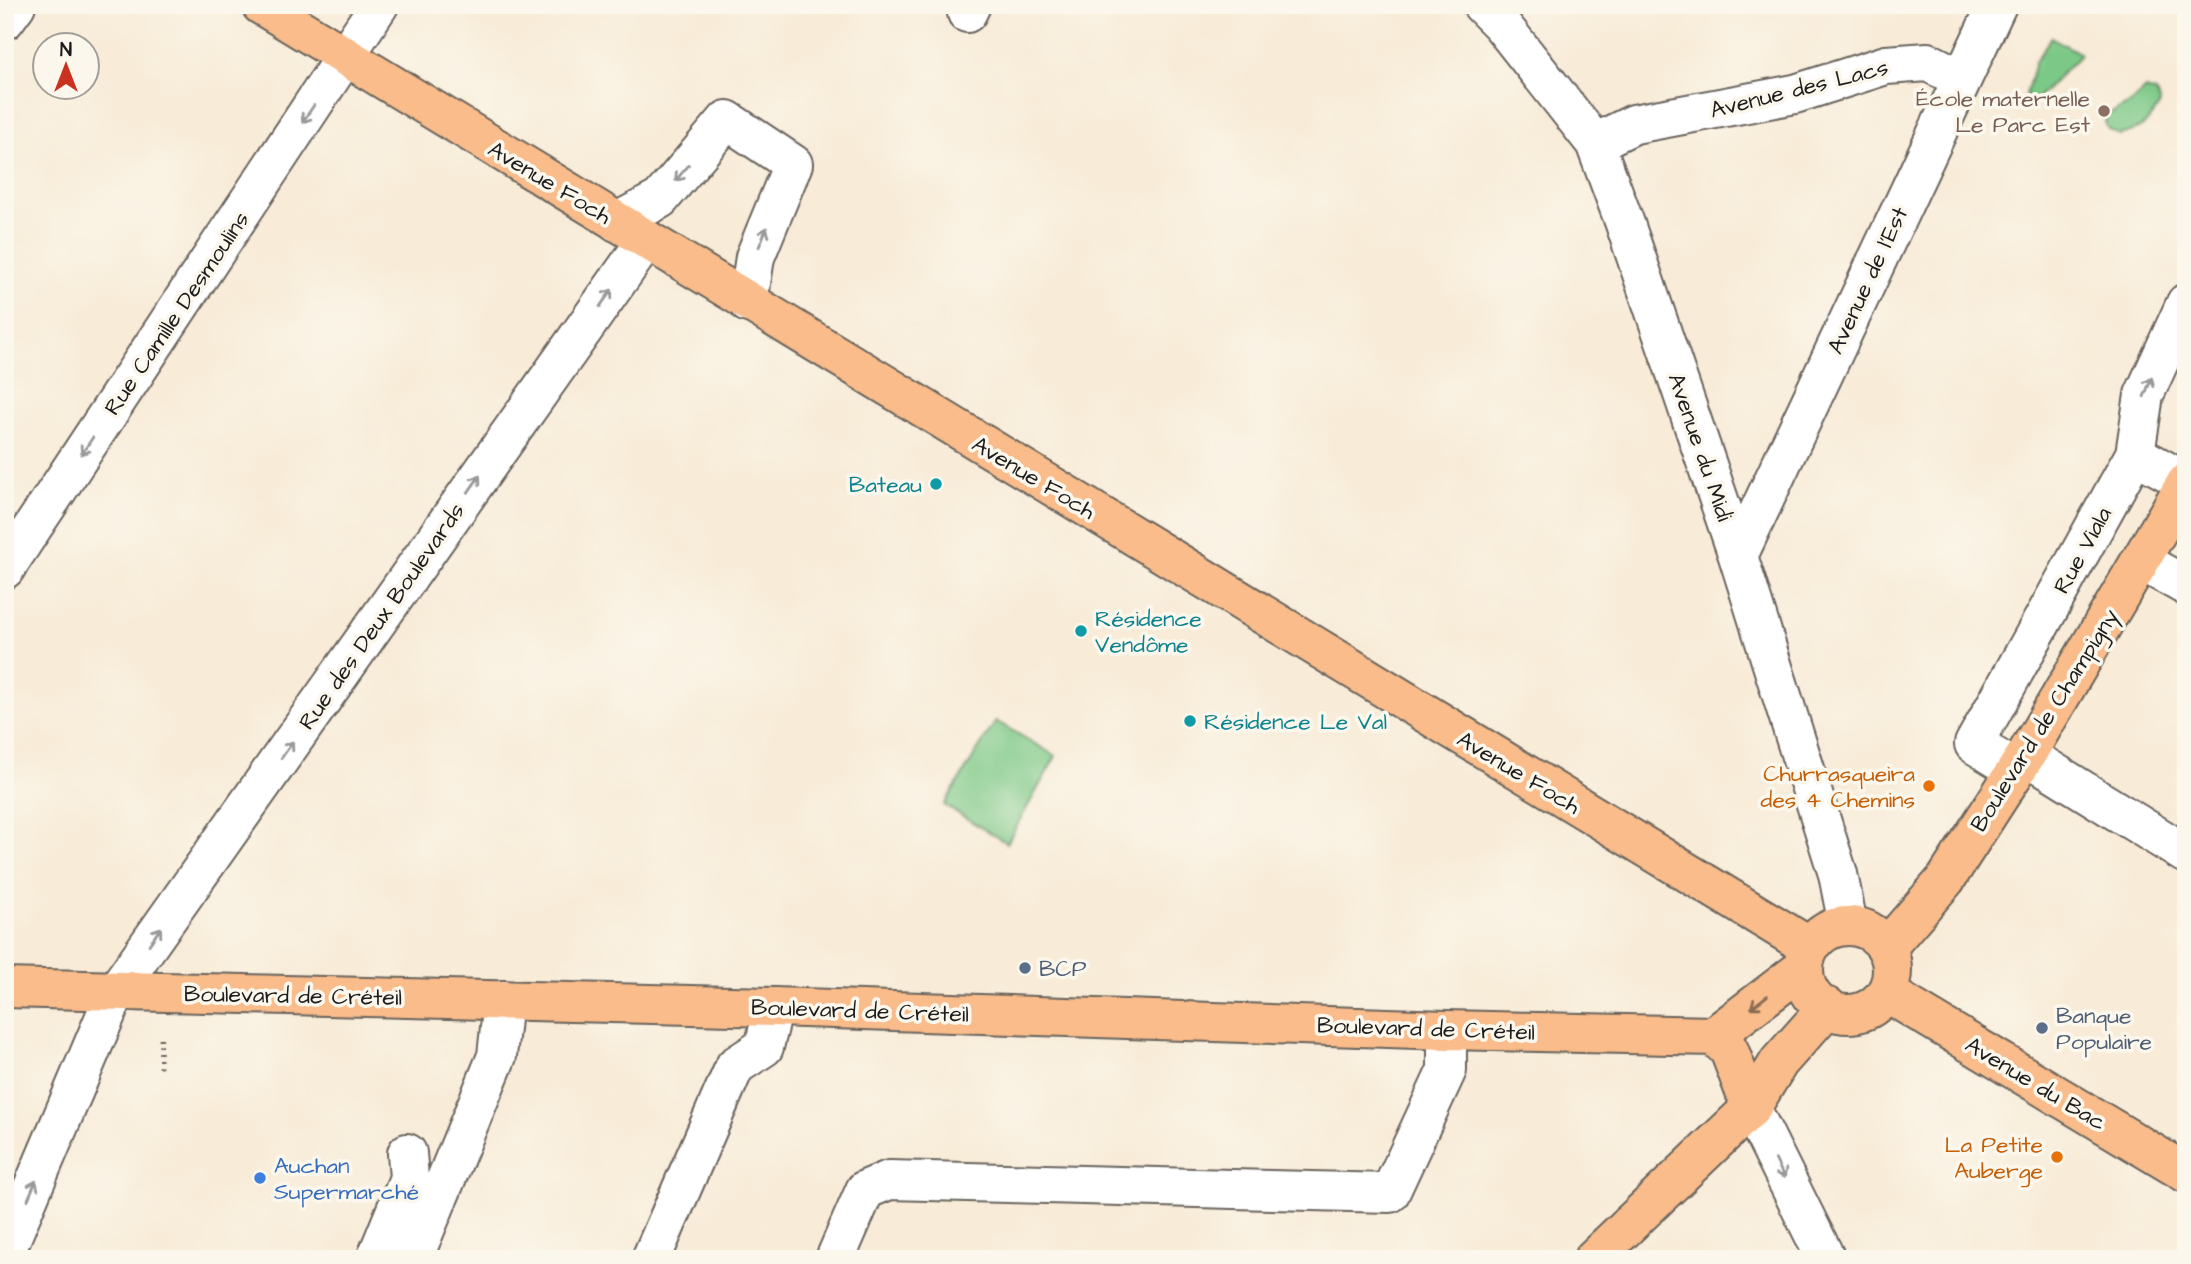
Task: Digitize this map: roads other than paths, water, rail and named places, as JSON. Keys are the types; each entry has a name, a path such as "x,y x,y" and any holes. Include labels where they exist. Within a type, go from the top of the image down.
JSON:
{"main road":[{"name":"Avenue Foch","path":"261,5 1806,958"},
{"name":"Boulevard de Champigny","path":"1887,947 1946,879 2021,763 2186,482"},
{"path":"1751,1108 1721,1043 1806,958 1822,933 1848,925 1869,930 1887,947 1893,964 1893,979 1887,993 1875,1007 1852,1015 1817,1003 1806,987 1806,958"},
{"name":"Boulevard de Créteil","path":"5,988 774,1007 1447,1030 1721,1043 1779,1062"},
{"name":"Avenue du Bac","path":"1887,993 2186,1173"},
{"path":"1593,1259 1751,1108 1779,1062 1828,1007"}],"street":[{"path":"5,20 16,5"},
{"name":"Rue Camille Desmoulins","path":"5,569 379,5"},
{"name":"Avenue du Midi","path":"1482,5 1501,24 1595,143 1629,233 1738,556 1835,867 1848,925"},
{"name":"Avenue de l'Est","path":"1738,556 1997,5"},
{"name":"Avenue des Lacs","path":"1595,143 1634,124 1795,94 1886,65 1928,62 1962,79"},
{"path":"631,232 727,120 793,164 755,257 748,303"},
{"name":"Rue des Deux Boulevards","path":"5,1253 116,991 631,232"},
{"name":"Rue Viala","path":"2021,763 1975,744 2135,454 2144,395 2186,303"},
{"path":"2135,454 2186,482"},
{"path":"2141,561 2186,586"},
{"path":"2021,763 2186,853"},
{"path":"413,1259 497,1056 503,1000"},
{"path":"652,1259 735,1066 764,1047 774,1007"},
{"path":"835,1259 865,1189 889,1180 1390,1193 1447,1070 1447,1030"},
{"path":"1751,1108 1825,1259"},
{"path":"376,1259 409,1178 407,1153"}],"place":[{"name":"École maternelle Le Parc Est","path":"2104,111"},
{"name":"Bateau","path":"936,484"},
{"name":"Résidence Vendôme","path":"1081,631"},
{"name":"Résidence Le Val","path":"1190,721"},
{"name":"Churrasqueira des 4 Chemins","path":"1929,786"},
{"name":"BCP","path":"1025,968"},
{"name":"Banque Populaire","path":"2042,1028"},
{"name":"La Petite Auberge","path":"2057,1157"},
{"name":"Auchan Supermarché","path":"260,1178"}]}
